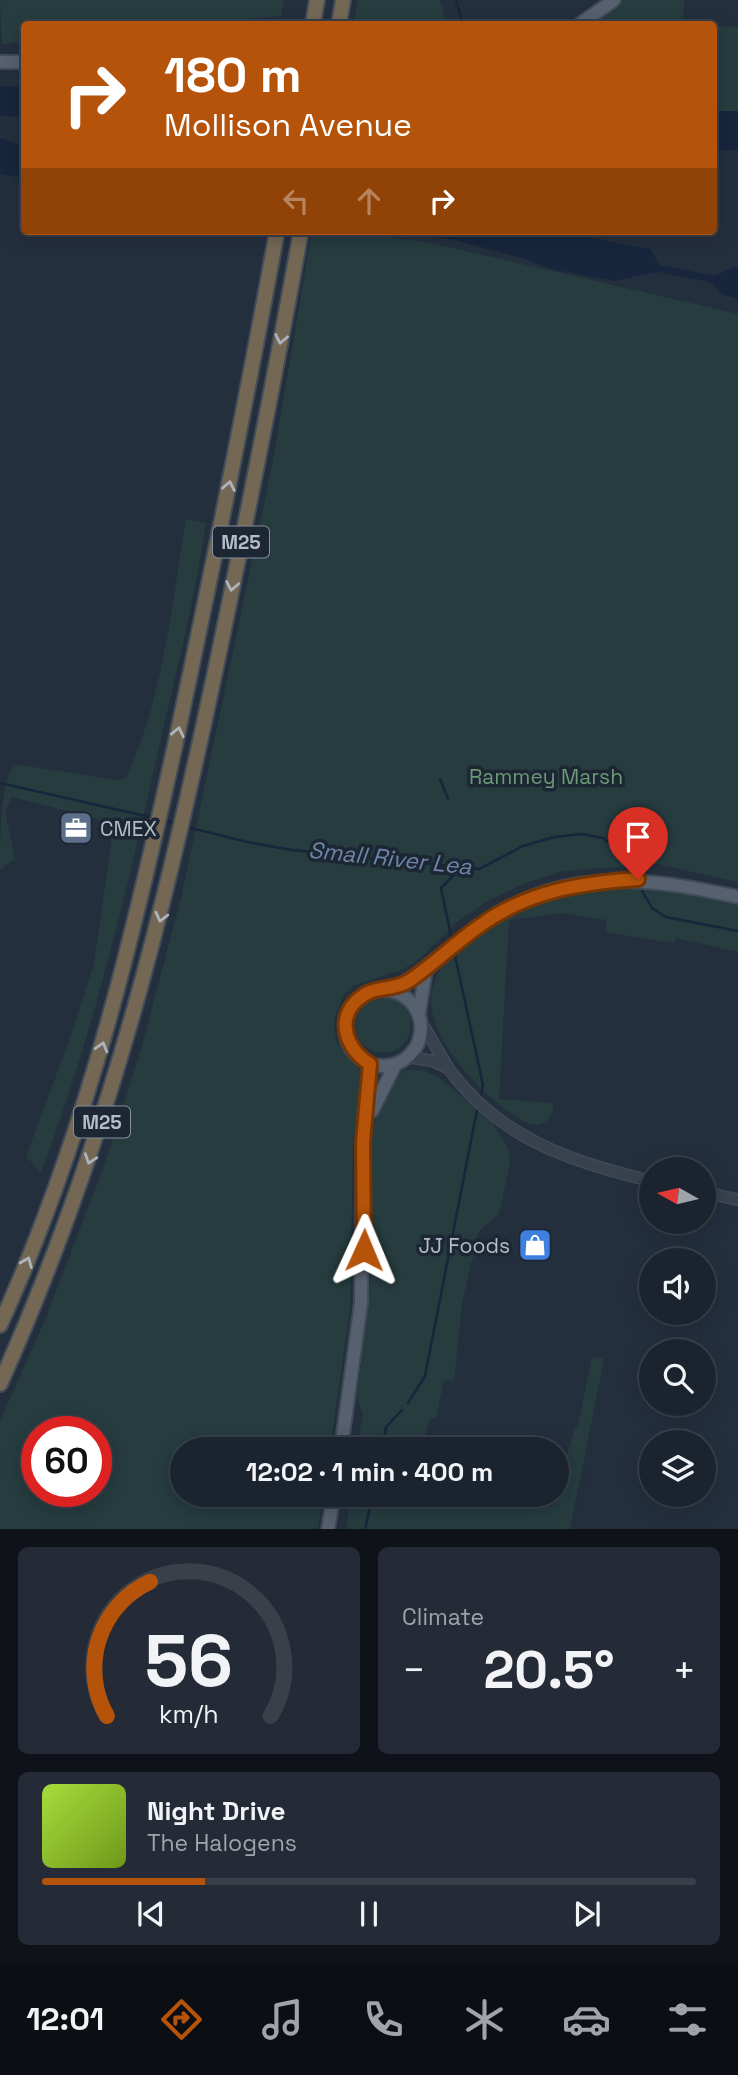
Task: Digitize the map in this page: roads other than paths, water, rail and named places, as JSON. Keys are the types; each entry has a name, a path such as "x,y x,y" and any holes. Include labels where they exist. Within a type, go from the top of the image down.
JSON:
{"highway":[{"path":"314,21 317,0"},
{"path":"340,21 343,0"},
{"name":"M25","path":"0,1325 48,1207 97,1065 154,845 221,526 276,235"},
{"name":"M25","path":"0,1384 63,1234 104,1116 143,984 185,812 300,235"}],"main road":[{"path":"584,21 614,0"},
{"path":"0,62 21,62"},
{"path":"394,1065 370,1064 352,1050 345,1035 346,1017 354,1003 365,993 391,990 426,969 462,938 503,910 539,894 594,882 629,880 645,880 738,897"},
{"path":"364,1130 379,1091 394,1065 408,1057 419,1042 426,969"},
{"path":"391,990 406,997 420,1017"},
{"path":"343,1437 361,1304 364,1130 370,1064"},
{"path":"328,1529 332,1507"}],"street":[{"path":"420,1017 449,1068 472,1094 483,1106 531,1142 639,1177"},
{"path":"408,1057 433,1061 449,1068"},
{"path":"716,1195 738,1200"}],"water":[{"path":"0,86 21,87 21,117 0,116"},
{"path":"717,111 738,111 738,150 717,150"},
{"path":"0,138 21,145 21,178 0,174"},
{"path":"419,235 574,235 650,249 660,265 715,276 733,267 738,268 738,299 722,294 710,282 658,272 614,281 551,269 522,258 450,239"}],"waterway":[{"path":"456,0 462,21"},
{"path":"440,779 448,799"},
{"name":"Small River Lea","path":"0,783 154,818"},
{"name":"Small River Lea","path":"163,820 177,824"},
{"name":"Small River Lea","path":"187,827 292,850 479,869 523,846 554,837 582,834 603,838 621,852 635,878"},
{"path":"452,941 441,888 460,869"},
{"name":"Small River Lea","path":"640,887 652,908 666,917 738,931"},
{"path":"454,951 483,1085 480,1099"},
{"path":"408,1403 425,1376 478,1105"},
{"path":"384,1437 386,1427 402,1410"},
{"path":"365,1529 370,1507"}],"place":[{"name":"CMEX","path":"76,828"},
{"name":"JJ Foods","path":"535,1245"}],"park label":[{"name":"Rammey Marsh","path":"546,776"}]}
